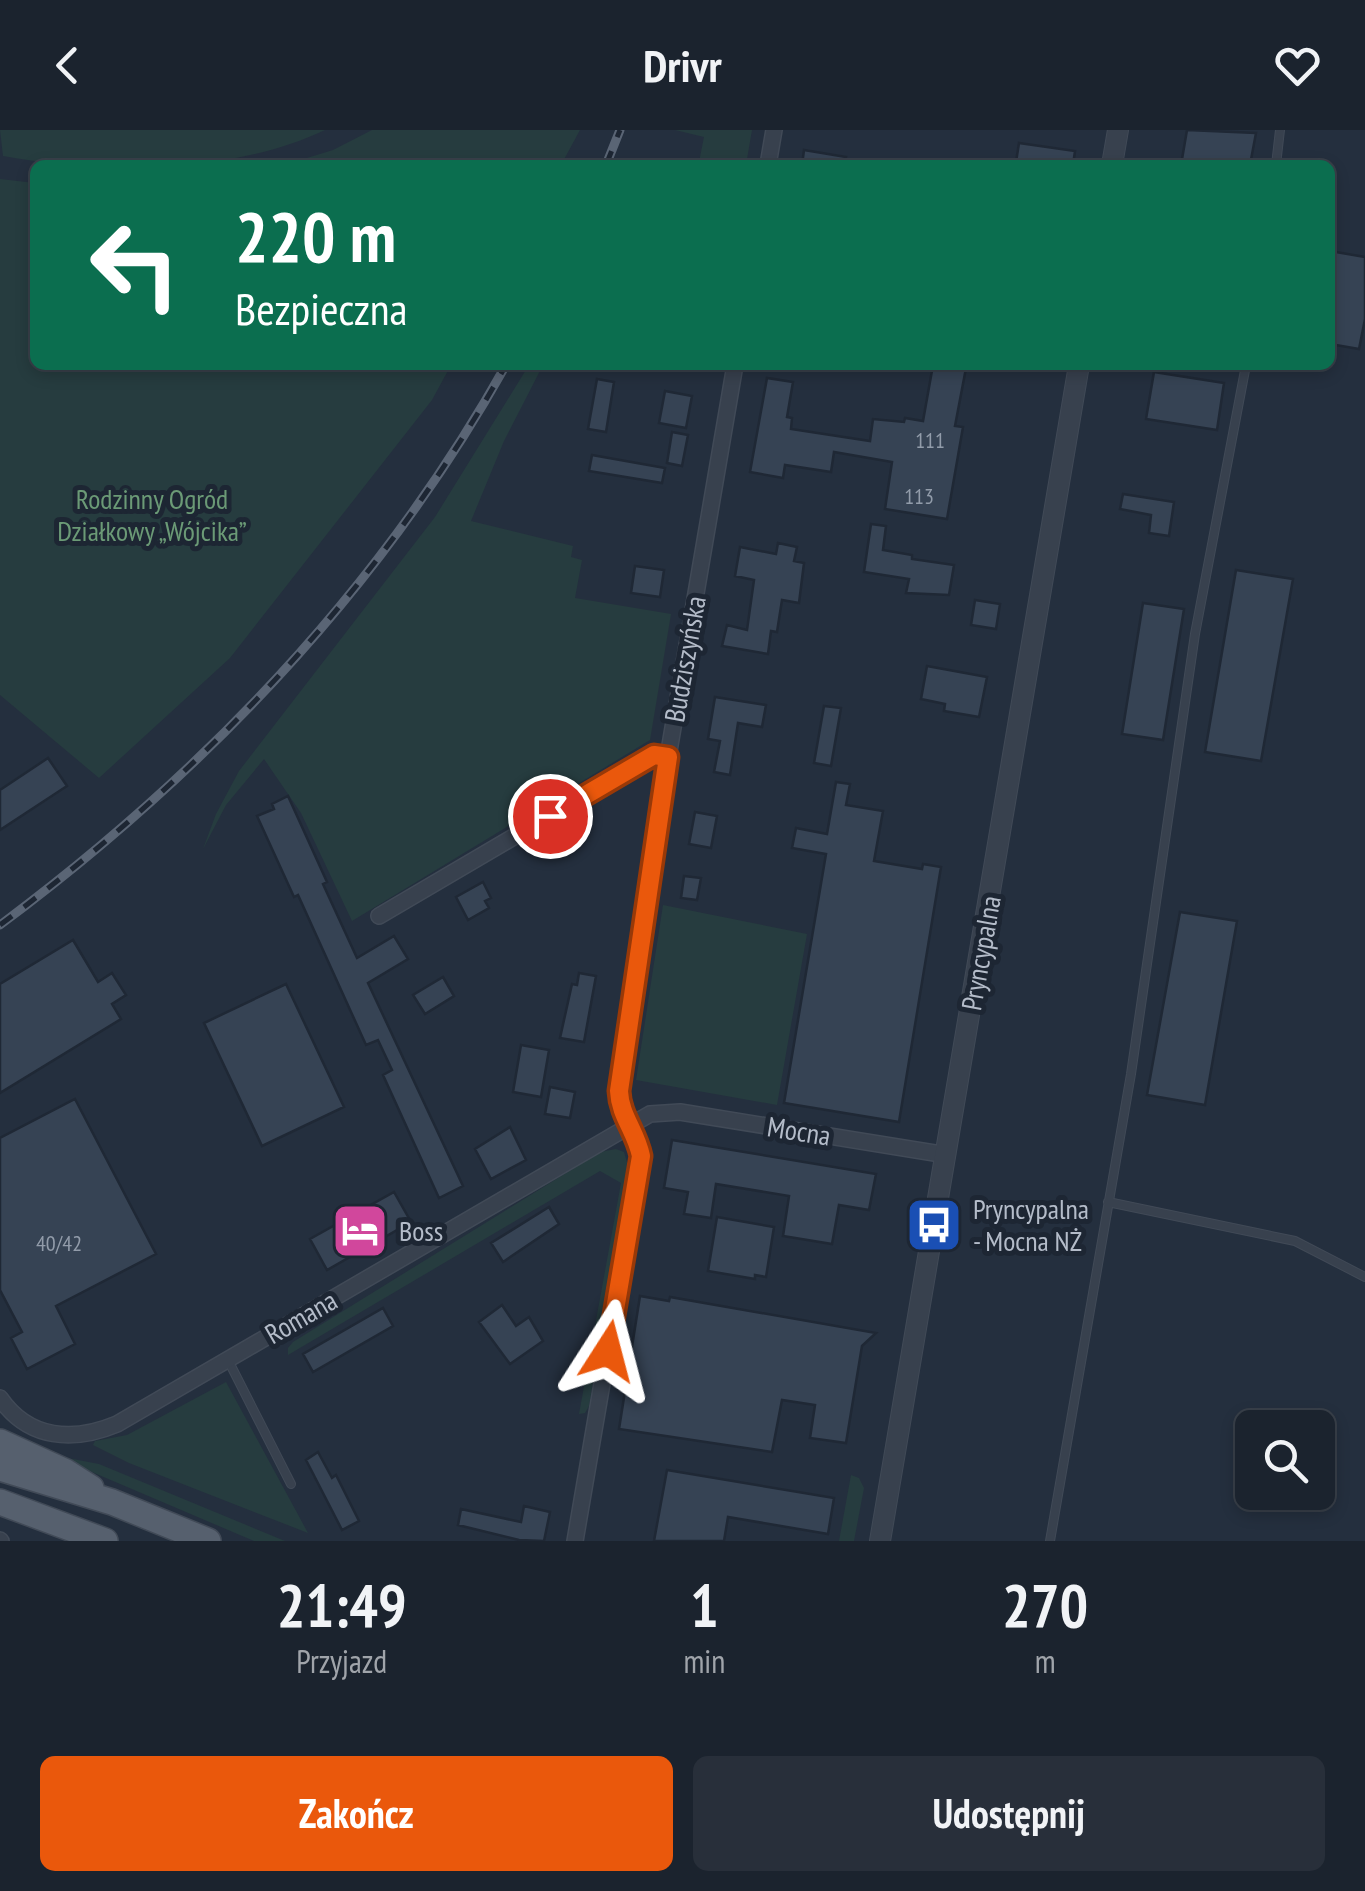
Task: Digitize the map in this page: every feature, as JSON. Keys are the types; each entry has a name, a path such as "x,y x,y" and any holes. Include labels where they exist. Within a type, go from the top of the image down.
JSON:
{"main road":[{"path":"0,1442 66,1472 112,1502"},
{"path":"0,1468 112,1502 208,1541"},
{"path":"0,1502 105,1541"}],"street":[{"path":"769,160 774,130"},
{"path":"1113,160 1118,130"},
{"name":"Budziszyńska","path":"575,1541 641,1156 620,1109 619,1091 668,757 734,370"},
{"name":"Pryncypalna","path":"880,1541 1078,370"},
{"path":"379,916 654,755 668,757"},
{"name":"Mocna","path":"650,1114 680,1112 947,1155"},
{"name":"Romana","path":"0,1398 13,1414 34,1429 54,1435 83,1434 117,1424 650,1114"}],"lane":[{"path":"1277,160 1280,130"},
{"path":"1050,1541 1131,1074 1195,634 1245,370"},
{"path":"1108,1202 1295,1241 1365,1276"},
{"path":"228,1360 292,1484"}],"green space":[{"path":"0,130 325,130 289,144 221,160 30,160 3,156"},
{"path":"372,130 580,130 564,160 300,160 333,150"},
{"path":"675,130 752,130 747,160 699,160 704,137"},
{"name":"Rodzinny Ogród Działkowy „Wójcika”","path":"0,179 30,182 30,370 448,370 432,400 230,658 99,778 0,695"},
{"path":"526,370 540,370 504,441 471,521 573,546 571,557 582,560 575,598 671,614 650,740 352,921 301,813 264,759 226,805 203,849 239,771 435,517"},
{"path":"663,905 807,934 777,1105 636,1080"},
{"path":"600,1152 624,1152 629,1169 585,1413 579,1414 621,1183 600,1171 288,1355 293,1342"},
{"path":"226,1382 308,1533 129,1463 93,1445 95,1441 127,1435"},
{"path":"52,1455 99,1464 285,1541 254,1541"},
{"path":"851,1475 859,1478 864,1488 854,1541 839,1541"}],"building":[{"path":"1187,130 1256,133 1251,160 1182,160"},
{"path":"1019,143 1075,151 1074,160 1016,160"},
{"path":"804,150 846,157 846,160 803,160"},
{"path":"1335,252 1365,257 1365,319 1359,349 1335,345"},
{"path":"932,370 966,370 955,426 963,427 947,519 885,509 892,462 834,452 831,472 785,465 783,478 750,472 767,378 793,382 787,417 792,418 791,429 870,441 873,419 923,421"},
{"path":"1154,372 1224,383 1217,430 1146,419"},
{"path":"597,379 614,382 606,432 588,429"},
{"path":"665,391 692,396 686,428 659,423"},
{"path":"672,432 688,435 682,466 667,463"},
{"path":"592,455 665,468 662,483 589,471"},
{"path":"1123,494 1174,502 1169,536 1149,533 1151,515 1120,509"},
{"path":"871,524 886,526 883,550 954,565 949,595 906,593 909,579 864,572"},
{"path":"778,543 797,547 794,561 804,563 799,603 782,600 777,632 771,631 768,654 722,646 727,625 747,630 754,580 735,576 740,547 776,554"},
{"path":"635,566 664,570 660,597 631,593"},
{"path":"1236,570 1293,579 1261,761 1205,752"},
{"path":"975,600 1000,604 996,629 971,625"},
{"path":"1143,603 1184,609 1163,740 1122,734"},
{"path":"927,666 987,677 979,717 944,711 945,704 921,699"},
{"path":"715,697 766,705 762,727 738,723 730,775 714,772 720,741 708,739"},
{"path":"824,706 841,708 831,766 814,763"},
{"path":"48,758 67,786 0,830 0,790"},
{"path":"836,782 850,784 846,805 883,811 874,861 922,869 923,864 941,867 899,1122 784,1103 826,854 792,848 796,828 827,834"},
{"path":"288,796 357,958 394,936 408,959 368,983 463,1186 439,1198 383,1075 392,1070 378,1040 366,1045 298,895 294,897 257,816 274,809 272,804"},
{"path":"695,812 717,816 711,848 689,844"},
{"path":"684,876 701,878 697,900 681,898"},
{"path":"483,882 491,898 485,901 489,908 468,920 456,897"},
{"path":"1180,912 1237,921 1205,1105 1147,1095"},
{"path":"73,940 98,982 112,973 126,995 112,1004 121,1019 0,1093 0,984"},
{"path":"579,973 596,976 584,1042 560,1038 572,984 577,985"},
{"path":"443,977 454,996 425,1014 413,995"},
{"path":"286,984 344,1107 262,1146 204,1023"},
{"path":"521,1045 549,1050 541,1097 513,1092"},
{"path":"550,1087 575,1092 570,1118 545,1114"},
{"path":"75,1099 156,1254 56,1306 75,1344 27,1369 11,1338 22,1332 0,1290 0,1138"},
{"path":"510,1127 526,1160 491,1179 475,1149"},
{"path":"672,1140 876,1174 869,1210 839,1205 832,1244 783,1236 789,1196 716,1184 711,1218 684,1214 688,1192 664,1188"},
{"name":"Boss","path":"394,1192 411,1222 327,1270 310,1239"},
{"path":"549,1207 559,1224 503,1262 491,1243"},
{"path":"717,1217 774,1227 766,1277 755,1275 755,1279 708,1271"},
{"path":"640,1296 669,1301 670,1297 876,1333 862,1346 846,1443 810,1438 815,1405 782,1400 772,1452 619,1429"},
{"path":"502,1305 516,1326 529,1317 543,1341 510,1364 479,1322"},
{"path":"383,1308 393,1326 313,1372 303,1354"},
{"path":"318,1452 332,1478 336,1475 359,1521 342,1530 306,1460"},
{"path":"667,1470 834,1498 828,1534 728,1517 724,1541 654,1541"},
{"path":"524,1506 550,1512 544,1541 519,1540 458,1525 461,1509 521,1522"}],"railway":[{"path":"608,160 620,130"},
{"path":"0,925 148,805 283,672 403,525 457,447 503,370"}],"place":[{"name":"Pryncypalna - Mocna NŻ","path":"934,1225"},
{"name":"Boss","path":"360,1231"}],"route":[{"path":"550,816 654,755 668,757 619,1091 620,1109 638,1141 641,1156 608,1351"}]}
